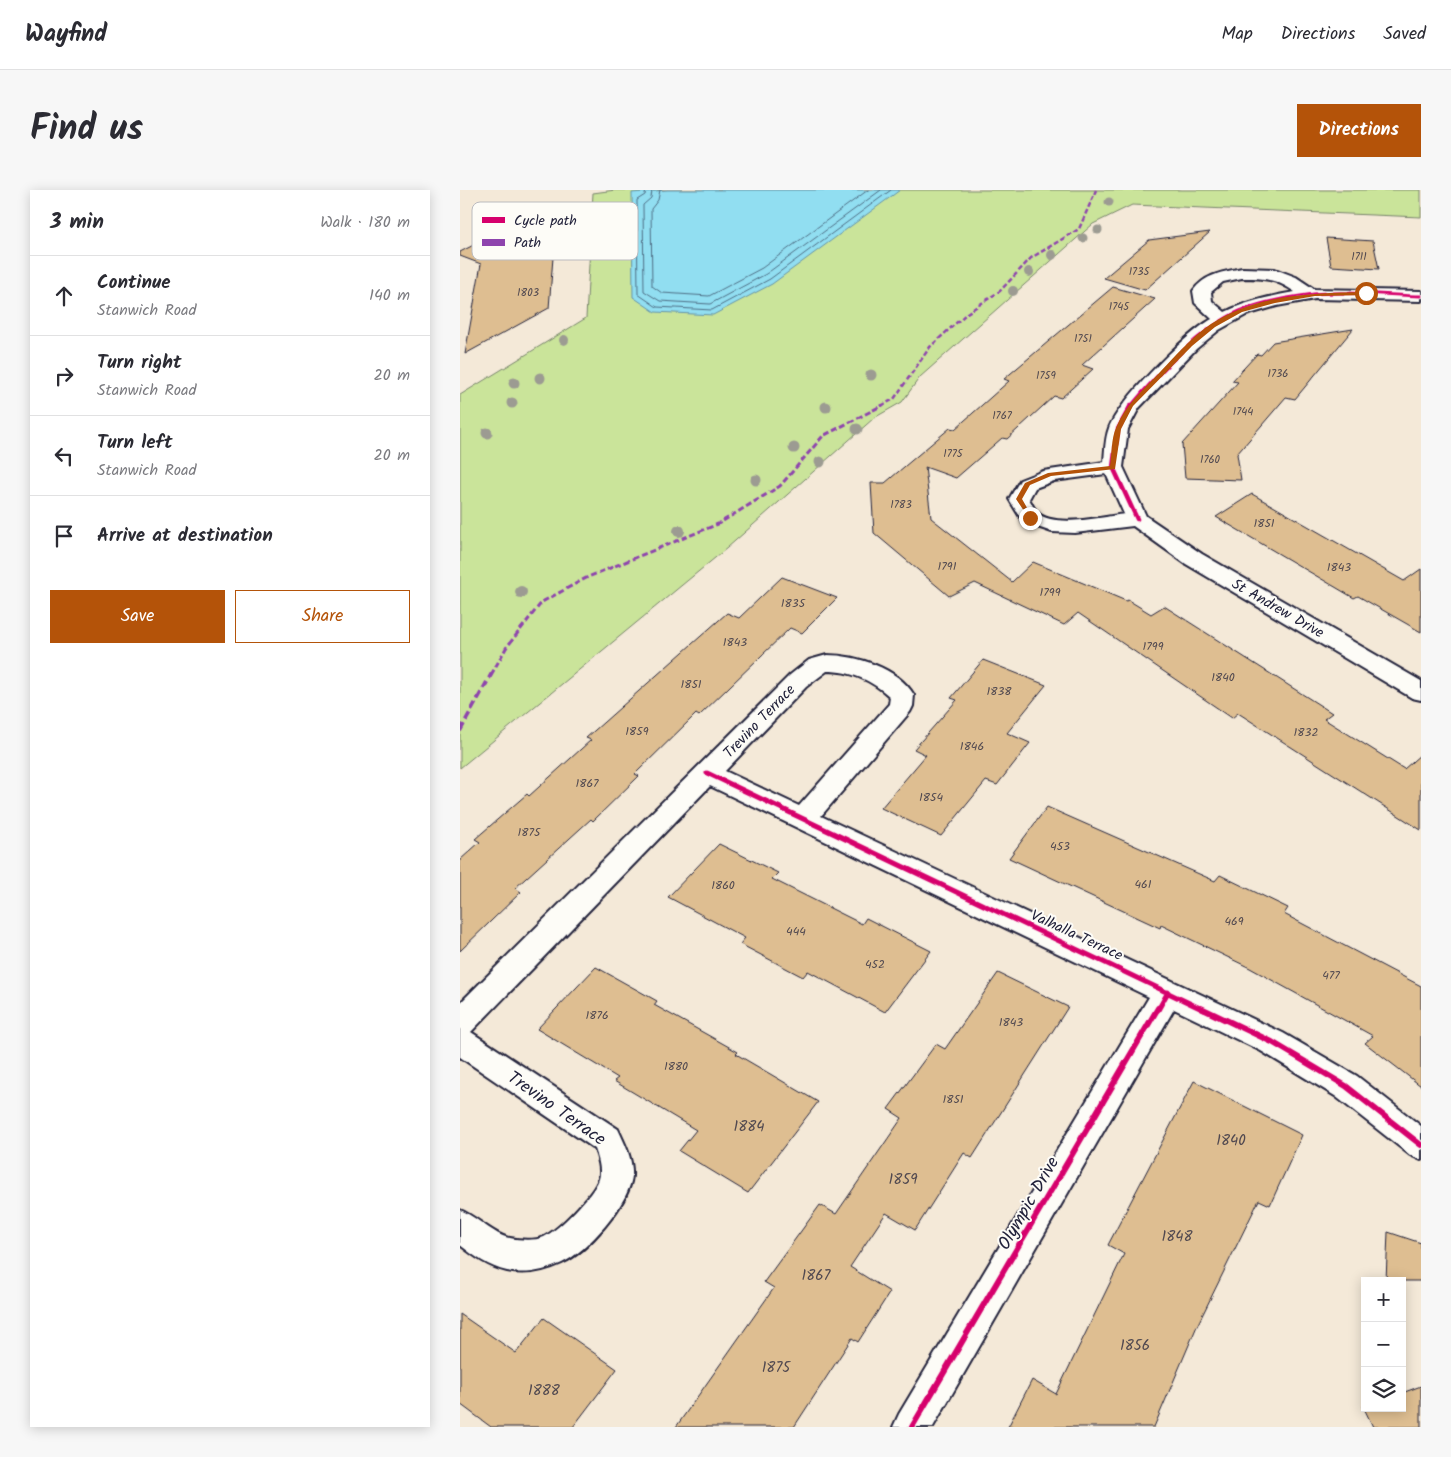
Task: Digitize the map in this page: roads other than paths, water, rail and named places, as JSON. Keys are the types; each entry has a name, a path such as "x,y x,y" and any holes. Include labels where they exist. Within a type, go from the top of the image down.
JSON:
{"street":[{"path":"1223,320 1204,303 1202,290 1218,278 1242,273 1269,273 1290,281 1311,295"},
{"path":"1113,467 1050,475 1027,484 1019,499 1030,518 1052,526 1075,527 1137,519 1113,467 1118,429 1131,405 1190,345 1223,320 1249,308 1311,295 1366,293 1421,296"},
{"name":"St Andrew Drive","path":"1137,519 1194,559 1421,692"},
{"name":"Trevino Terrace","path":"460,1023 798,681 817,666 833,663 847,665 871,673 895,686 902,695 901,706 804,818"},
{"name":"Valhalla Terrace","path":"707,773 1272,1042 1338,1081 1421,1145"},
{"name":"Olympic Drive","path":"912,1427 1168,992"},
{"name":"Trevino Terrace","path":"460,1042 607,1139 615,1156 615,1180 609,1193 578,1232 551,1251 536,1255 504,1254 460,1226"}],"water":[{"path":"667,190 900,190 772,284 713,315 655,312 633,297 633,260 638,260 638,202 632,202 632,193"}]}
